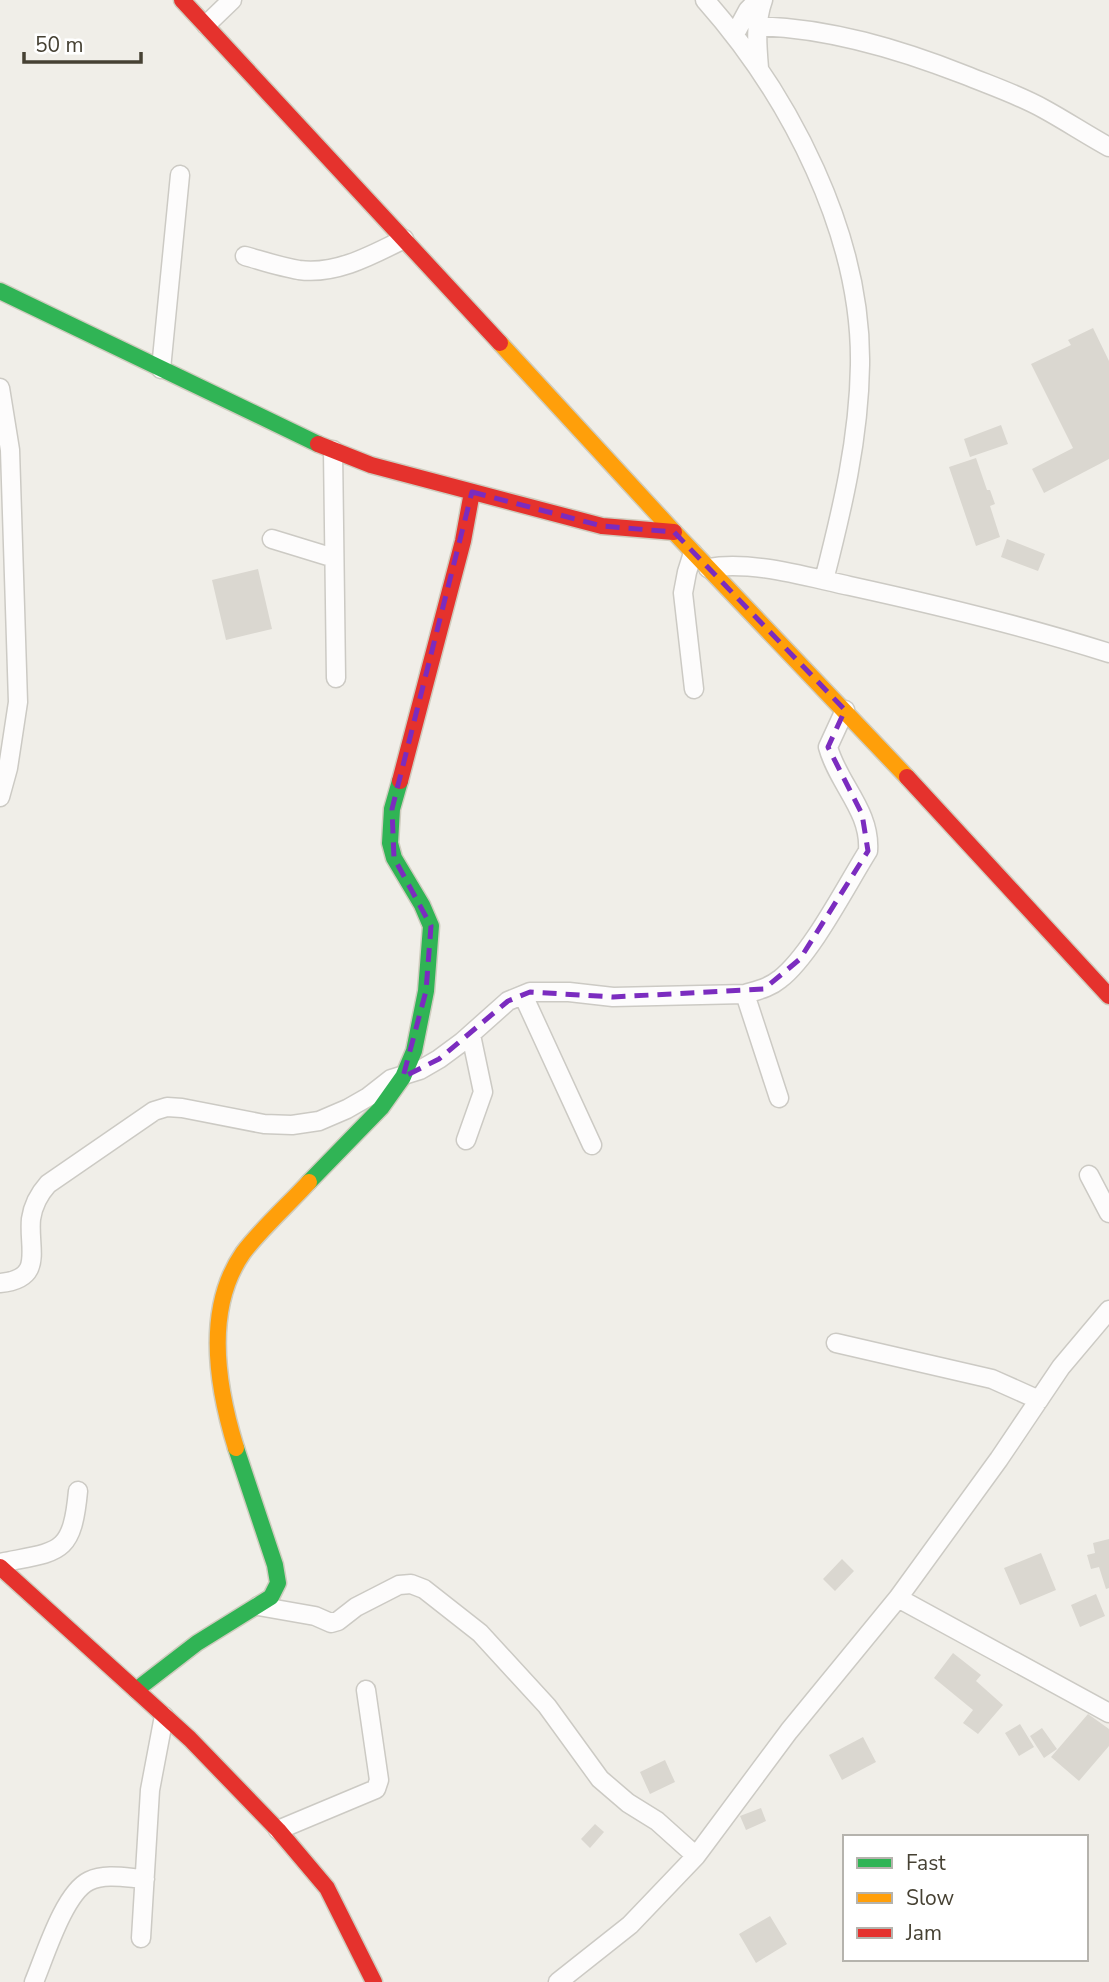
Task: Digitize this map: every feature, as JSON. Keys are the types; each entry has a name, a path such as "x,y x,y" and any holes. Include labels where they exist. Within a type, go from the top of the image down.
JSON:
{"main road":[{"path":"182,0 674,532 845,709 1109,996"},
{"path":"0,291 332,450 371,466 602,526 674,532"},
{"path":"136,1690 197,1643 271,1597 278,1583 271,1553 232,1437 218,1355 220,1312 230,1277 243,1253 381,1108 403,1077 414,1051 426,991 431,926 422,905 394,858 390,844 392,809 463,541 472,492"},
{"path":"0,1565 164,1716 278,1830 327,1888 374,1982"}],"street":[{"path":"206,25 232,0"},
{"path":"705,0 735,34 808,154 834,219 848,265 858,326 860,365 845,498 824,580"},
{"path":"735,34 748,10 760,0"},
{"path":"759,72 760,0"},
{"path":"758,26 795,27 891,47 999,87 1045,109 1109,147"},
{"path":"161,369 180,175"},
{"path":"245,256 300,270 321,270 360,261 404,239"},
{"path":"0,388 10,450 6,553 18,702 8,768 0,797"},
{"path":"332,450 336,678"},
{"path":"272,539 334,558"},
{"path":"694,552 683,593 694,689"},
{"path":"708,568 738,566 824,580 949,608 1046,633 1109,653"},
{"path":"0,1283 21,1278 29,1270 33,1257 33,1207 48,1184 155,1111 167,1107 182,1108 239,1120 292,1125 319,1121 368,1097 391,1079 403,1077 439,1059 471,1035 508,1001 530,992 569,992 613,997 745,993 764,989 780,979 800,959 868,851 869,836 862,814 828,747 845,709"},
{"path":"745,993 779,1098"},
{"path":"523,995 592,1145"},
{"path":"466,1140 483,1092 471,1035"},
{"path":"1089,1175 1109,1213"},
{"path":"558,1982 630,1925 696,1856 789,1731 898,1598 1061,1367 1109,1310"},
{"path":"836,1343 992,1378 1039,1400"},
{"path":"0,1565 46,1554 65,1542 72,1533 76,1518 78,1491"},
{"path":"258,1606 315,1616 331,1623 399,1585 411,1584 424,1589 480,1633 547,1706 600,1779 628,1803 657,1821 696,1856"},
{"path":"898,1598 1109,1713"},
{"path":"278,1830 376,1789 379,1780 378,1768 366,1690"},
{"path":"141,1938 150,1790 164,1716"},
{"path":"34,1982 69,1902 79,1888 89,1881 107,1876 145,1879"}],"highlighted area":[{"path":"472,492 602,526 674,532 845,710 828,747 862,814 868,851 800,959 764,989 613,997 530,992 508,1001 439,1059 403,1077 426,991 431,926 394,858 392,809"}],"building":[{"path":"1093,328 1109,361 1109,459 1044,493 1032,469 1073,448 1031,364 1071,345 1068,340"},
{"path":"1001,425 1008,444 970,457 964,439"},
{"path":"976,458 995,504 990,506 1000,537 976,546 949,467"},
{"path":"1007,539 1045,554 1038,571 1001,557"},
{"path":"258,569 272,629 226,640 212,580"},
{"path":"1109,1539 1109,1588 1106,1589 1099,1567 1091,1569 1087,1555 1095,1553 1093,1543"},
{"path":"1041,1553 1056,1590 1020,1605 1004,1568"},
{"path":"842,1559 854,1571 835,1591 823,1579"},
{"path":"1096,1594 1105,1616 1080,1627 1071,1605"},
{"path":"953,1653 981,1675 976,1681 1003,1705 978,1734 963,1723 973,1710 934,1678"},
{"path":"1088,1714 1109,1729 1109,1746 1079,1781 1051,1757"},
{"path":"1020,1724 1034,1747 1019,1756 1005,1733"},
{"path":"1042,1728 1057,1749 1044,1758 1030,1736"},
{"path":"863,1737 876,1762 842,1780 829,1755"},
{"path":"665,1760 675,1782 650,1794 640,1772"},
{"path":"761,1808 766,1821 746,1830 740,1816"},
{"path":"595,1824 604,1832 590,1848 581,1839"},
{"path":"770,1916 787,1944 756,1963 739,1934"}],"traffic: fast":[{"path":"0,291 318,444"},
{"path":"309,1182 381,1108 403,1077 414,1051 426,991 431,926 422,905 394,858 390,843 392,809 400,781"},
{"path":"136,1690 197,1643 271,1597 278,1583 275,1565 236,1448"}],"traffic: slow":[{"path":"500,343 674,532 907,777"},
{"path":"236,1448 220,1374 219,1323 223,1299 231,1275 243,1253 309,1182"}],"traffic: jam":[{"path":"182,0 500,343"},
{"path":"318,444 371,465 602,526 674,532"},
{"path":"400,781 463,541 472,492"},
{"path":"907,777 1109,996"},
{"path":"0,1567 190,1739 278,1830 327,1888 374,1982"}]}
